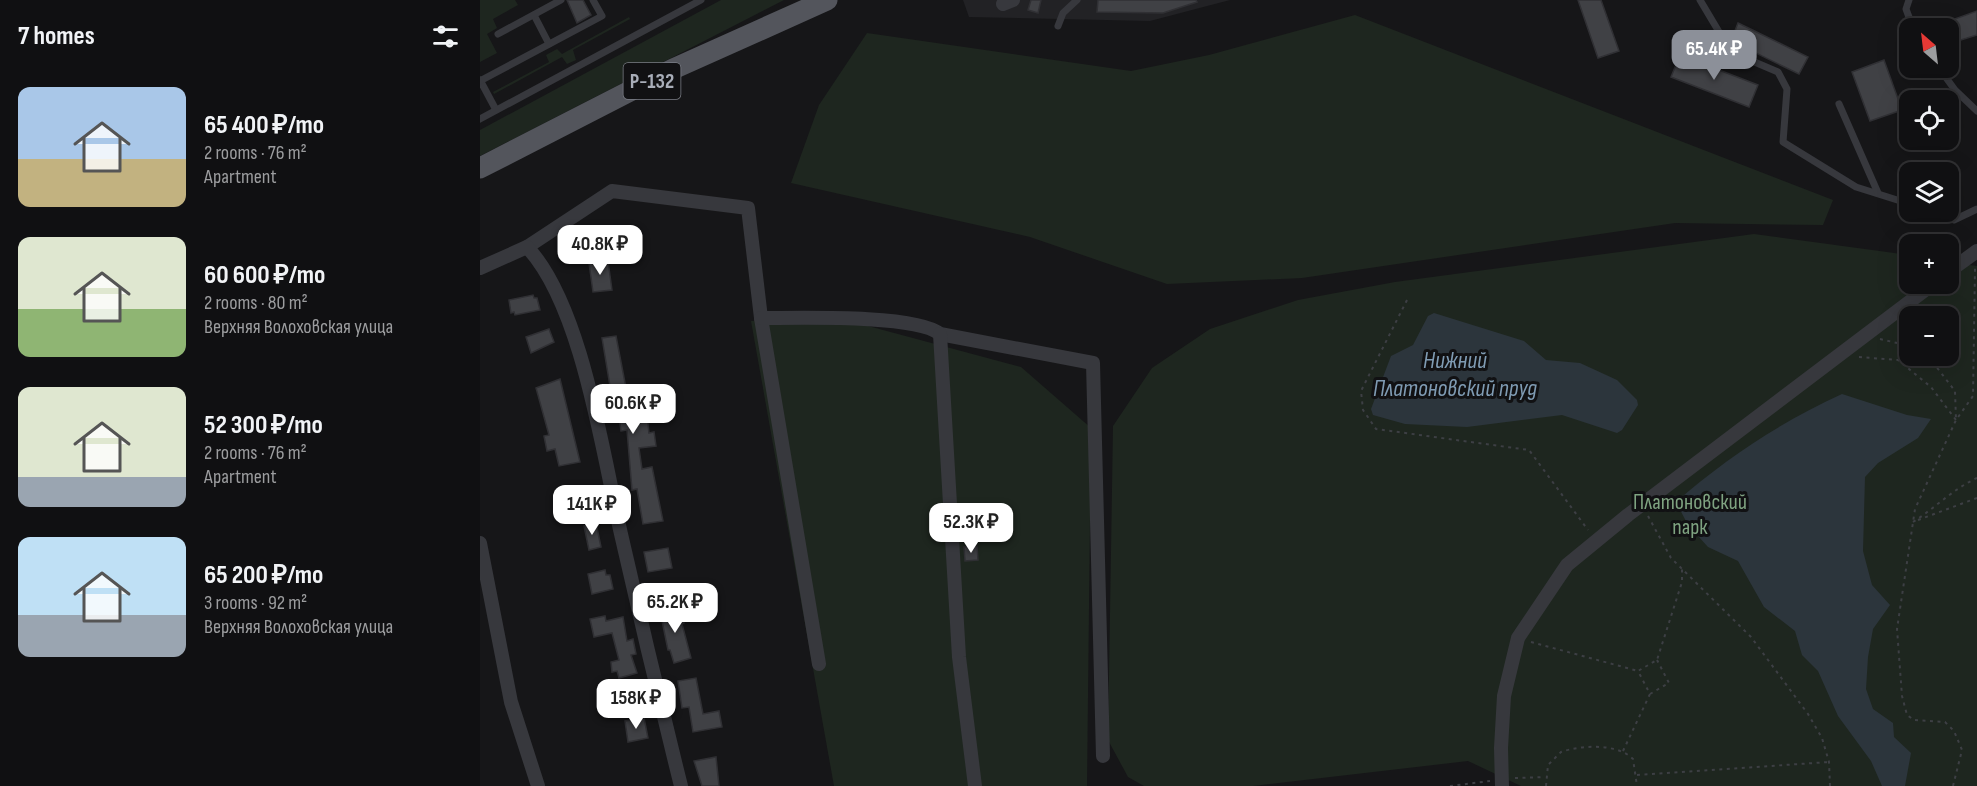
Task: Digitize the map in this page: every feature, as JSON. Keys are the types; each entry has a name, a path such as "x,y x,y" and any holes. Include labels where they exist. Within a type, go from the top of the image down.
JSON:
{"main road":[{"name":"Р-132","path":"480,168 674,69 827,0"}],"street":[{"path":"480,268 528,247 612,191 748,208 761,318 819,664"},
{"path":"528,247 542,263 561,300 585,374 681,786"},
{"path":"1959,264 1977,250"},
{"path":"1506,782 1501,748 1504,696 1518,638 1567,565 1596,541 1854,350 1921,294"},
{"path":"761,318 843,317 924,327 935,329 940,334 1094,363 1103,756"},
{"path":"940,334 959,645 975,786"},
{"path":"480,543 511,702 538,786"}],"lane":[{"path":"498,34 561,0"},
{"path":"496,110 480,80 602,16 593,0"},
{"path":"480,119 701,0"},
{"path":"1058,26 1063,13 1077,0"},
{"path":"1700,0 1731,52 1778,72 1787,89 1783,142 1856,187 1899,200"},
{"path":"1909,0 1906,9 1909,18"},
{"path":"534,15 549,44"},
{"path":"1946,78 1977,111"},
{"path":"1839,104 1878,193"},
{"path":"1959,218 1977,209"}],"path":[{"path":"1953,786 1962,750 1954,731 1945,722 1914,720 1908,715 1902,696 1898,629 1914,509 1956,420 1973,396 1974,267"},
{"path":"1407,300 1361,391 1363,410 1368,421 1376,429 1529,450 1596,541"},
{"path":"1877,338 1899,343"},
{"path":"1854,350 1898,360 1931,387 1956,420"},
{"path":"1936,366 1955,391 1956,420"},
{"path":"1913,522 1935,508 1959,486 1977,478"},
{"path":"1913,522 1977,498"},
{"path":"1645,511 1671,558 1751,637 1808,714 1822,738 1828,762 1830,786"},
{"path":"1527,641 1638,671 1657,660 1682,582 1682,567"},
{"path":"1623,751 1650,694 1669,683 1657,660"},
{"path":"1638,671 1650,694"},
{"path":"1546,786 1545,777 1548,765 1565,750 1609,748 1623,751 1633,759 1637,786"},
{"path":"1637,775 1828,762"},
{"path":"1506,782 1545,777"},
{"path":"1450,786 1481,784 1493,780 1493,786"}],"shaded area":[{"path":"963,0 1230,0 1150,21 969,17"}],"green space":[{"path":"480,0 515,0 518,5 493,19 497,28 487,34 497,53 480,62"},
{"path":"721,0 784,0 480,156 480,130"},
{"path":"1355,15 1833,200 1823,225 1675,223 1302,278 1167,284 1030,237 791,183 819,105 867,33 1131,71 1209,55"},
{"path":"629,17 630,19 573,50 576,60 567,64 562,57 494,94 493,92 549,62 546,55 557,49 562,54"},
{"name":"Платоновский парк","path":"1754,234 1899,254 1899,294 1959,294 1959,263 1977,266 1977,786 1521,786 1468,761 1253,786 1144,786 1128,777 1108,740 1113,426 1152,368 1210,329 1298,300 1395,282"},
{"path":"751,321 857,323 1021,367 1091,428 1087,786 834,786"}],"water":[{"name":"Нижний Платоновский пруд","path":"1434,313 1524,341 1546,360 1580,363 1617,380 1637,400 1638,405 1622,430 1617,433 1562,415 1467,427 1405,424 1373,415 1371,409 1391,356 1413,345 1428,316"},
{"path":"1842,394 1907,415 1931,419 1918,438 1878,463 1865,477 1863,551 1872,585 1890,605 1873,629 1866,689 1873,709 1893,723 1894,737 1911,753 1905,786 1882,786 1871,761 1838,716 1818,671 1802,655 1795,631 1764,607 1738,561 1708,547 1688,525 1676,502 1714,470 1755,442 1797,416"}],"building":[{"path":"567,0 583,0 591,15 577,23"},
{"path":"1031,0 1041,0 1038,13 1028,10"},
{"path":"1098,0 1196,0 1197,2 1163,13 1097,12"},
{"path":"1578,0 1601,0 1619,51 1598,58"},
{"path":"1977,11 1977,35 1959,41 1958,18"},
{"path":"1738,23 1808,57 1799,74 1731,41"},
{"path":"1680,55 1758,85 1749,107 1671,77"},
{"path":"1884,60 1899,102 1899,111 1870,121 1852,72"},
{"path":"608,261 612,290 593,292 589,263"},
{"path":"533,295 537,298 540,310 515,315 514,312 511,313 509,300"},
{"path":"549,329 554,342 531,353 526,337"},
{"path":"616,336 630,409 646,406 649,433 654,432 656,446 639,448 642,469 652,467 663,521 643,524 637,489 632,490 627,430 621,431 617,403 613,404 602,338"},
{"path":"560,379 580,462 559,466 555,449 547,451 544,436 549,435 536,388"},
{"path":"596,523 601,547 589,550 584,526"},
{"path":"977,546 978,560 965,561 964,547"},
{"path":"668,548 672,568 648,572 644,552"},
{"path":"605,570 606,575 610,575 613,589 592,594 588,574"},
{"path":"681,607 684,623 682,624 691,658 674,663 670,650 668,650 660,611"},
{"path":"605,616 606,621 623,617 627,641 633,639 636,654 631,655 637,673 619,678 617,671 612,672 611,662 619,660 612,633 594,637 590,619"},
{"path":"696,678 703,714 719,711 722,727 693,732 689,707 682,708 678,681"},
{"path":"641,687 645,699 632,703 628,689"},
{"path":"644,718 648,738 628,742 625,721"},
{"path":"716,757 719,786 702,786 694,761"}]}
